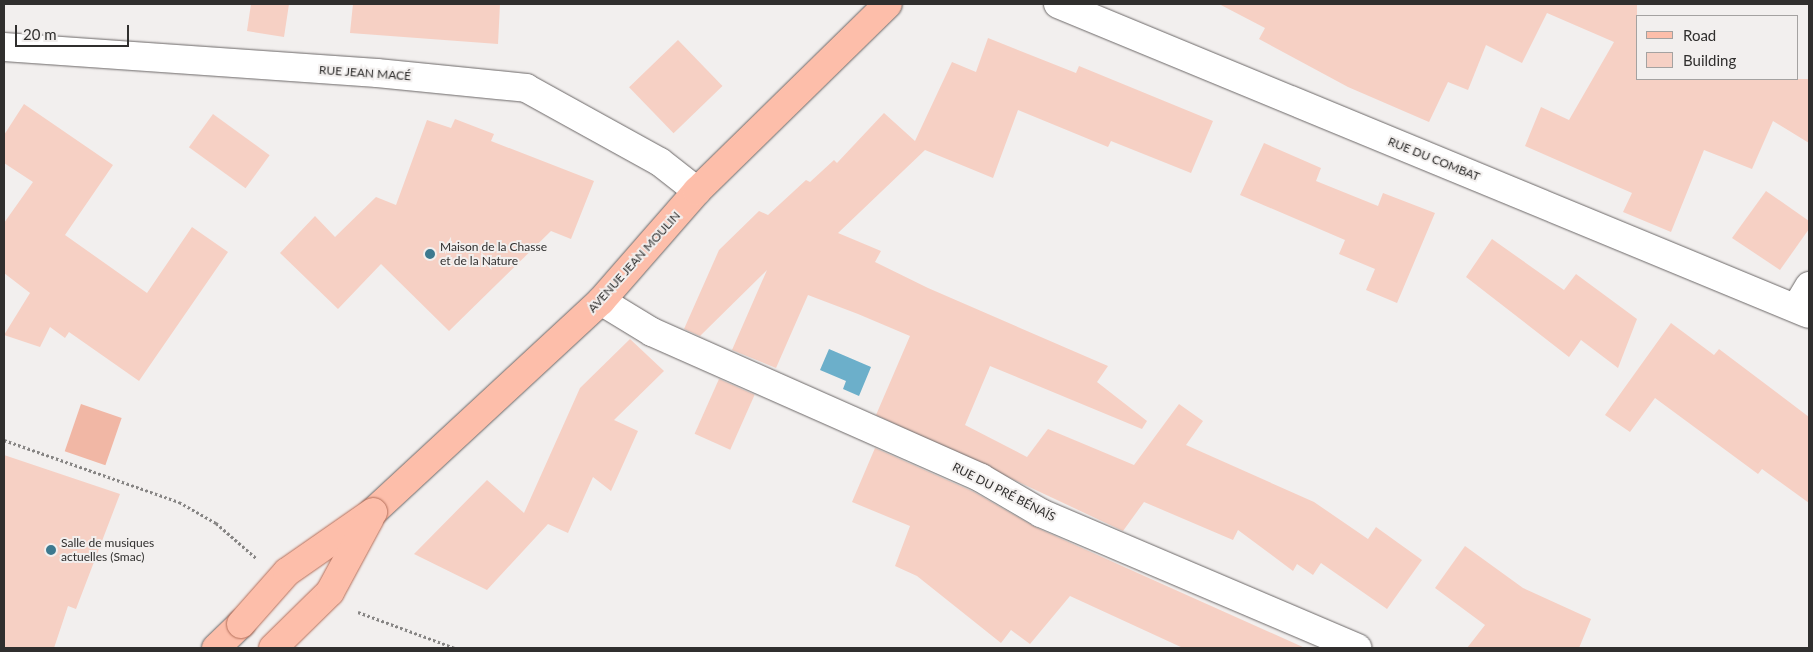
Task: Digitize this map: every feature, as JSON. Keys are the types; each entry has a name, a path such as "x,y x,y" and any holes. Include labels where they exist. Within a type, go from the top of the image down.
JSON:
{"main road":[{"name":"AVENUE JEAN MOULIN","path":"373,512 601,301 697,192 888,4"},
{"path":"216,648 241,624 287,572 373,512"},
{"path":"273,648 330,592 373,512"}],"street":[{"name":"RUE DU COMBAT","path":"1058,4 1805,303"},
{"name":"RUE JEAN MACÉ","path":"4,47 377,73 526,88 660,162 697,192"},
{"name":"RUE DU PRÉ BÉNAÏS","path":"601,301 652,332 981,478 1041,513 1357,648"}],"path":[{"path":"4,440 178,502 216,522 264,564"},
{"path":"350,608 455,648"}],"shaded area":[{"path":"81,404 122,418 105,465 65,451"}],"water":[{"path":"829,349 871,367 859,396 843,389 846,381 820,370"}],"building":[{"path":"251,4 289,4 284,37 247,31"},
{"path":"353,4 500,4 498,44 350,33"},
{"path":"1219,4 1637,4 1636,80 1809,79 1809,143 1773,121 1752,169 1704,150 1671,232 1623,212 1632,193 1525,146 1541,107 1569,120 1614,42 1547,13 1522,63 1486,45 1468,90 1448,82 1429,122 1348,87 1259,39 1265,28"},
{"path":"988,38 1076,73 1079,66 1213,121 1191,173 1111,141 1108,147 1018,110 993,178 925,150 838,233 881,251 875,262 928,288 1108,366 1097,382 1147,421 1142,429 990,366 965,425 1027,457 1048,429 1134,465 1179,404 1203,421 1186,445 1314,502 1368,539 1376,527 1422,560 1387,609 1321,563 1313,575 1297,564 1293,571 1238,530 1233,540 1144,502 1123,531 876,415 910,336 858,314 808,295 776,368 732,350 767,270 700,336 684,329 719,250 759,211 768,215 806,180 810,182 834,160 837,163 884,113 915,141 952,62 976,72"},
{"path":"678,40 722,86 674,133 629,87"},
{"path":"24,104 113,165 65,235 147,293 192,227 228,252 139,381 69,332 65,338 50,327 40,347 4,335 30,293 4,273 4,223 33,182 4,163 4,135"},
{"path":"213,114 270,155 246,188 189,147"},
{"path":"455,119 494,134 491,141 594,181 571,239 551,231 449,331 381,264 338,309 280,253 315,216 335,237 376,197 396,205 427,120 451,128"},
{"path":"1264,143 1321,168 1316,181 1378,206 1383,193 1435,213 1397,303 1366,290 1375,269 1339,254 1345,240 1240,195"},
{"path":"1766,191 1809,221 1809,229 1780,270 1732,238"},
{"path":"1492,239 1564,290 1576,274 1637,319 1618,368 1581,340 1569,357 1466,277"},
{"path":"1671,323 1714,355 1719,349 1809,417 1809,503 1762,469 1758,474 1655,398 1630,432 1605,415"},
{"path":"630,339 664,371 614,420 638,431 611,491 593,477 568,533 548,524 487,590 414,554 487,480 524,513 580,388"},
{"path":"719,379 755,395 730,450 695,434"},
{"path":"875,448 974,492 1035,527 1305,648 1183,648 1070,596 1030,644 1011,630 1001,643 917,576 895,566 910,526 852,502"},
{"name":"Salle de musiques actuelles (Smac)","path":"4,455 120,494 76,609 68,606 54,648 4,648"},
{"path":"1465,546 1523,588 1591,619 1579,648 1467,648 1485,625 1435,588"}],"place":[{"name":"Maison de la Chasse et de la Nature","path":"430,254"},
{"name":"Salle de musiques actuelles (Smac)","path":"51,550"}]}
